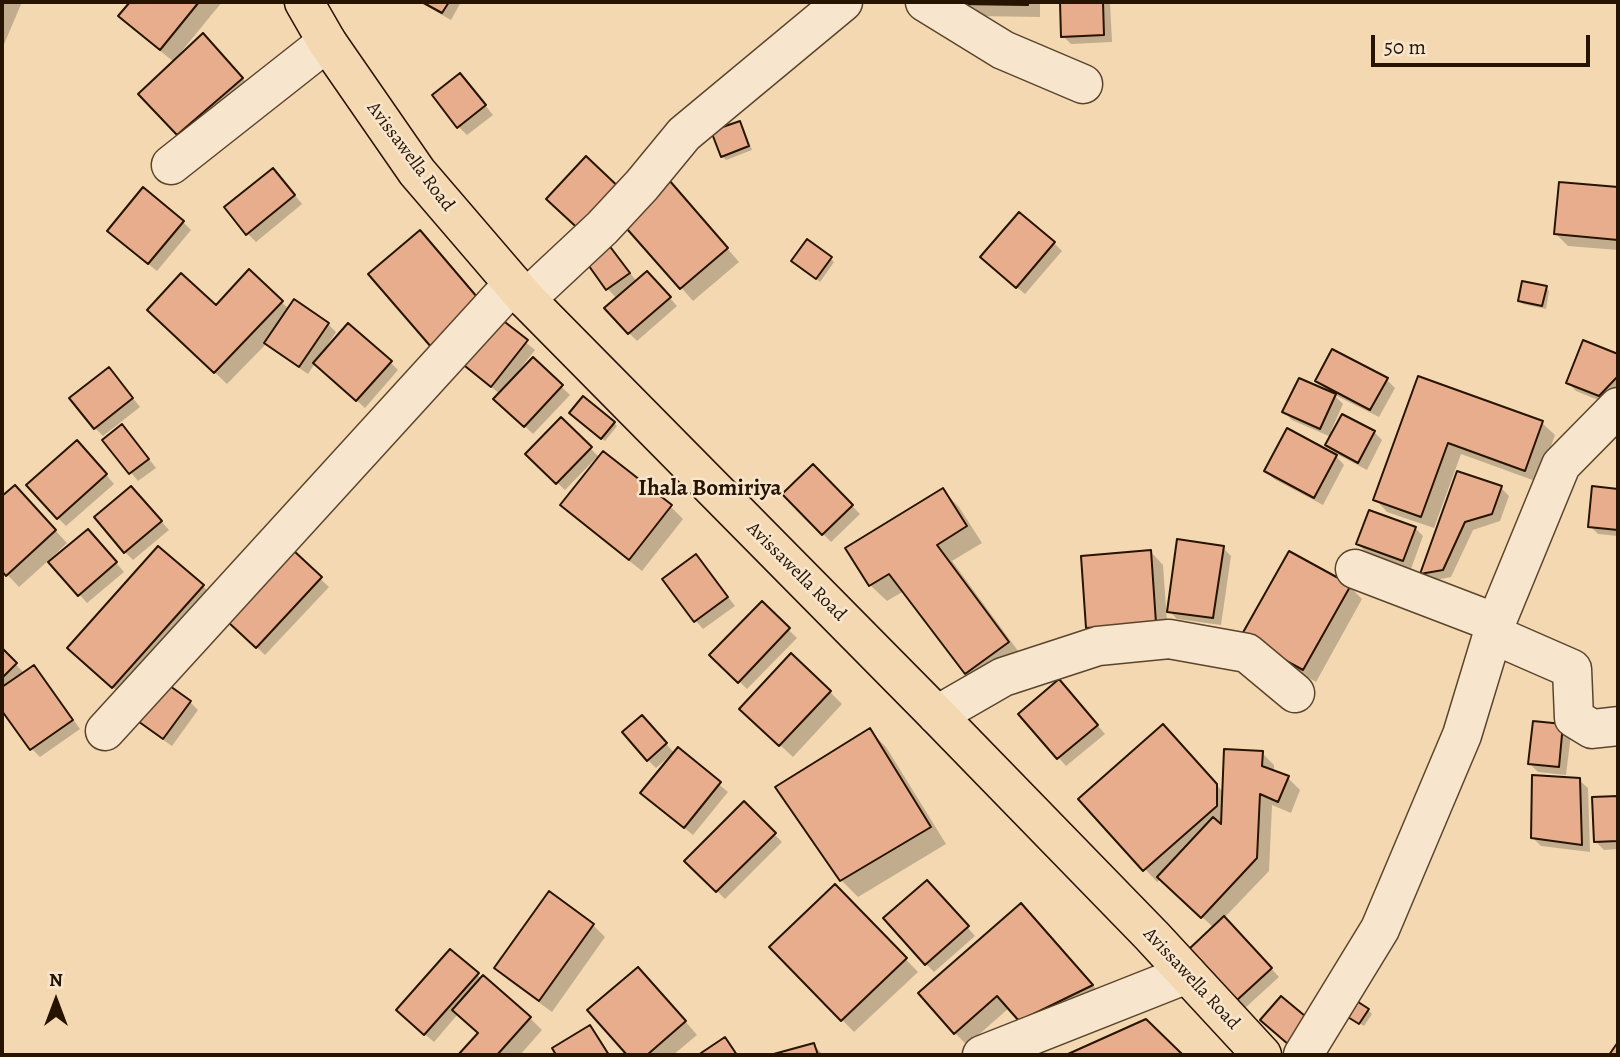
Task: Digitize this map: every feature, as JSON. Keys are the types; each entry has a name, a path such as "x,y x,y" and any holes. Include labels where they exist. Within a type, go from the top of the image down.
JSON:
{"main road":[{"name":"Avissawella Road","path":"304,2 327,42 417,172 519,291 1152,936 1262,1055"}],"street":[{"path":"105,731 519,291 602,228 684,134 843,2"},
{"path":"925,2 1003,50 1083,84"},
{"path":"171,164 327,42"},
{"path":"1303,1055 1380,929 1462,735 1494,628 1561,465 1618,407"},
{"path":"1355,569 1494,628 1572,669 1574,718 1592,729 1618,726"},
{"path":"937,715 1003,677 1098,646 1169,639 1247,653 1295,693"},
{"path":"982,1055 1187,974"}],"building":[{"path":"130,2 199,2 160,50 118,16"},
{"path":"422,2 449,2 442,13"},
{"path":"1028,2 1028,5 959,4"},
{"path":"1060,2 1103,2 1104,35 1061,37"},
{"path":"203,33 243,78 177,135 138,94"},
{"path":"460,73 486,105 457,128 432,95"},
{"path":"740,121 749,146 721,157 711,131"},
{"path":"586,156 625,193 585,235 546,199"},
{"path":"273,168 295,195 246,235 224,207"},
{"path":"669,180 728,248 680,289 620,221"},
{"path":"1559,182 1618,187 1618,240 1554,234"},
{"path":"143,187 184,221 148,264 107,231"},
{"path":"1019,212 1055,242 1016,288 980,257"},
{"path":"420,230 483,304 432,348 368,274"},
{"path":"602,236 630,273 606,290 584,259"},
{"path":"807,239 832,257 816,279 791,261"},
{"path":"249,269 283,301 214,373 147,310 181,273 216,305"},
{"path":"647,271 671,297 628,334 604,308"},
{"path":"1522,281 1547,286 1542,306 1518,301"},
{"path":"294,299 329,323 299,367 264,343"},
{"path":"492,312 528,340 491,387 455,358"},
{"path":"348,323 392,361 356,401 313,363"},
{"path":"1583,340 1618,354 1618,376 1599,396 1566,383"},
{"path":"1332,349 1388,378 1370,410 1315,381"},
{"path":"533,357 563,385 524,427 493,399"},
{"path":"109,367 133,398 94,429 69,398"},
{"path":"1418,376 1543,421 1525,471 1448,443 1421,517 1373,500"},
{"path":"1299,378 1336,394 1320,429 1282,412"},
{"path":"583,396 615,422 601,439 569,413"},
{"path":"1342,414 1375,431 1358,463 1325,445"},
{"path":"561,417 592,447 556,484 525,454"},
{"path":"122,424 149,459 129,474 102,440"},
{"path":"1287,428 1337,455 1314,498 1264,471"},
{"path":"77,440 107,474 57,519 26,485"},
{"path":"603,451 672,505 629,560 560,505"},
{"path":"813,464 853,505 822,535 782,494"},
{"path":"1457,471 1502,486 1492,514 1465,522 1443,570 1420,574"},
{"path":"15,485 56,530 6,576 2,571 2,496"},
{"path":"131,486 162,521 124,553 94,517"},
{"path":"1592,486 1618,489 1618,530 1588,527"},
{"path":"943,488 967,526 937,545 1009,642 965,674 889,574 869,586 845,548"},
{"path":"1369,510 1416,527 1403,561 1356,544"},
{"path":"88,529 117,562 78,596 48,562"},
{"path":"1177,539 1224,546 1213,618 1167,612"},
{"path":"158,546 204,585 112,688 67,648"},
{"path":"1151,550 1156,623 1086,628 1081,556"},
{"path":"294,551 322,577 256,648 228,622"},
{"path":"1289,551 1351,585 1303,670 1241,636"},
{"path":"696,554 728,597 694,622 662,579"},
{"path":"762,601 790,628 738,683 709,655"},
{"path":"2,648 17,663 2,678"},
{"path":"791,653 831,691 779,746 739,709"},
{"path":"34,665 73,720 30,750 2,711 2,687"},
{"path":"156,676 191,701 163,739 128,714"},
{"path":"1059,679 1098,725 1057,759 1018,714"},
{"path":"642,715 667,743 647,761 622,732"},
{"path":"1533,721 1563,724 1559,767 1528,764"},
{"path":"1163,724 1217,784 1217,806 1143,871 1078,799"},
{"path":"870,728 931,827 840,881 775,787"},
{"path":"678,747 721,782 684,828 640,793"},
{"path":"1224,749 1263,751 1262,766 1289,776 1278,802 1260,794 1257,858 1201,918 1157,877 1213,817 1221,824"},
{"path":"1532,775 1580,778 1582,845 1531,838"},
{"path":"1618,796 1618,841 1594,842 1592,797"},
{"path":"744,801 776,833 716,892 684,861"},
{"path":"927,880 969,926 925,965 883,918"},
{"path":"835,884 907,958 841,1021 769,947"},
{"path":"549,891 594,924 539,1001 494,968"},
{"path":"1021,903 1093,985 1019,1021 997,996 954,1034 918,993"},
{"path":"1224,916 1272,968 1236,1001 1188,950"},
{"path":"450,949 479,973 424,1035 396,1010"},
{"path":"638,967 686,1021 647,1055 627,1055 587,1010"},
{"path":"483,975 531,1017 497,1055 458,1055 478,1033 452,1010"},
{"path":"1281,996 1317,1026 1296,1051 1260,1020"},
{"path":"1352,998 1369,1009 1359,1024 1343,1014"},
{"path":"1146,1019 1183,1055 1068,1054"},
{"path":"590,1025 609,1055 556,1055 552,1048"},
{"path":"725,1037 737,1055 698,1055"},
{"path":"1618,1042 1618,1055 1609,1055"},
{"path":"814,1043 818,1055 770,1055"}],"district":[{"name":"Ihala Bomiriya","path":"710,489"}]}
